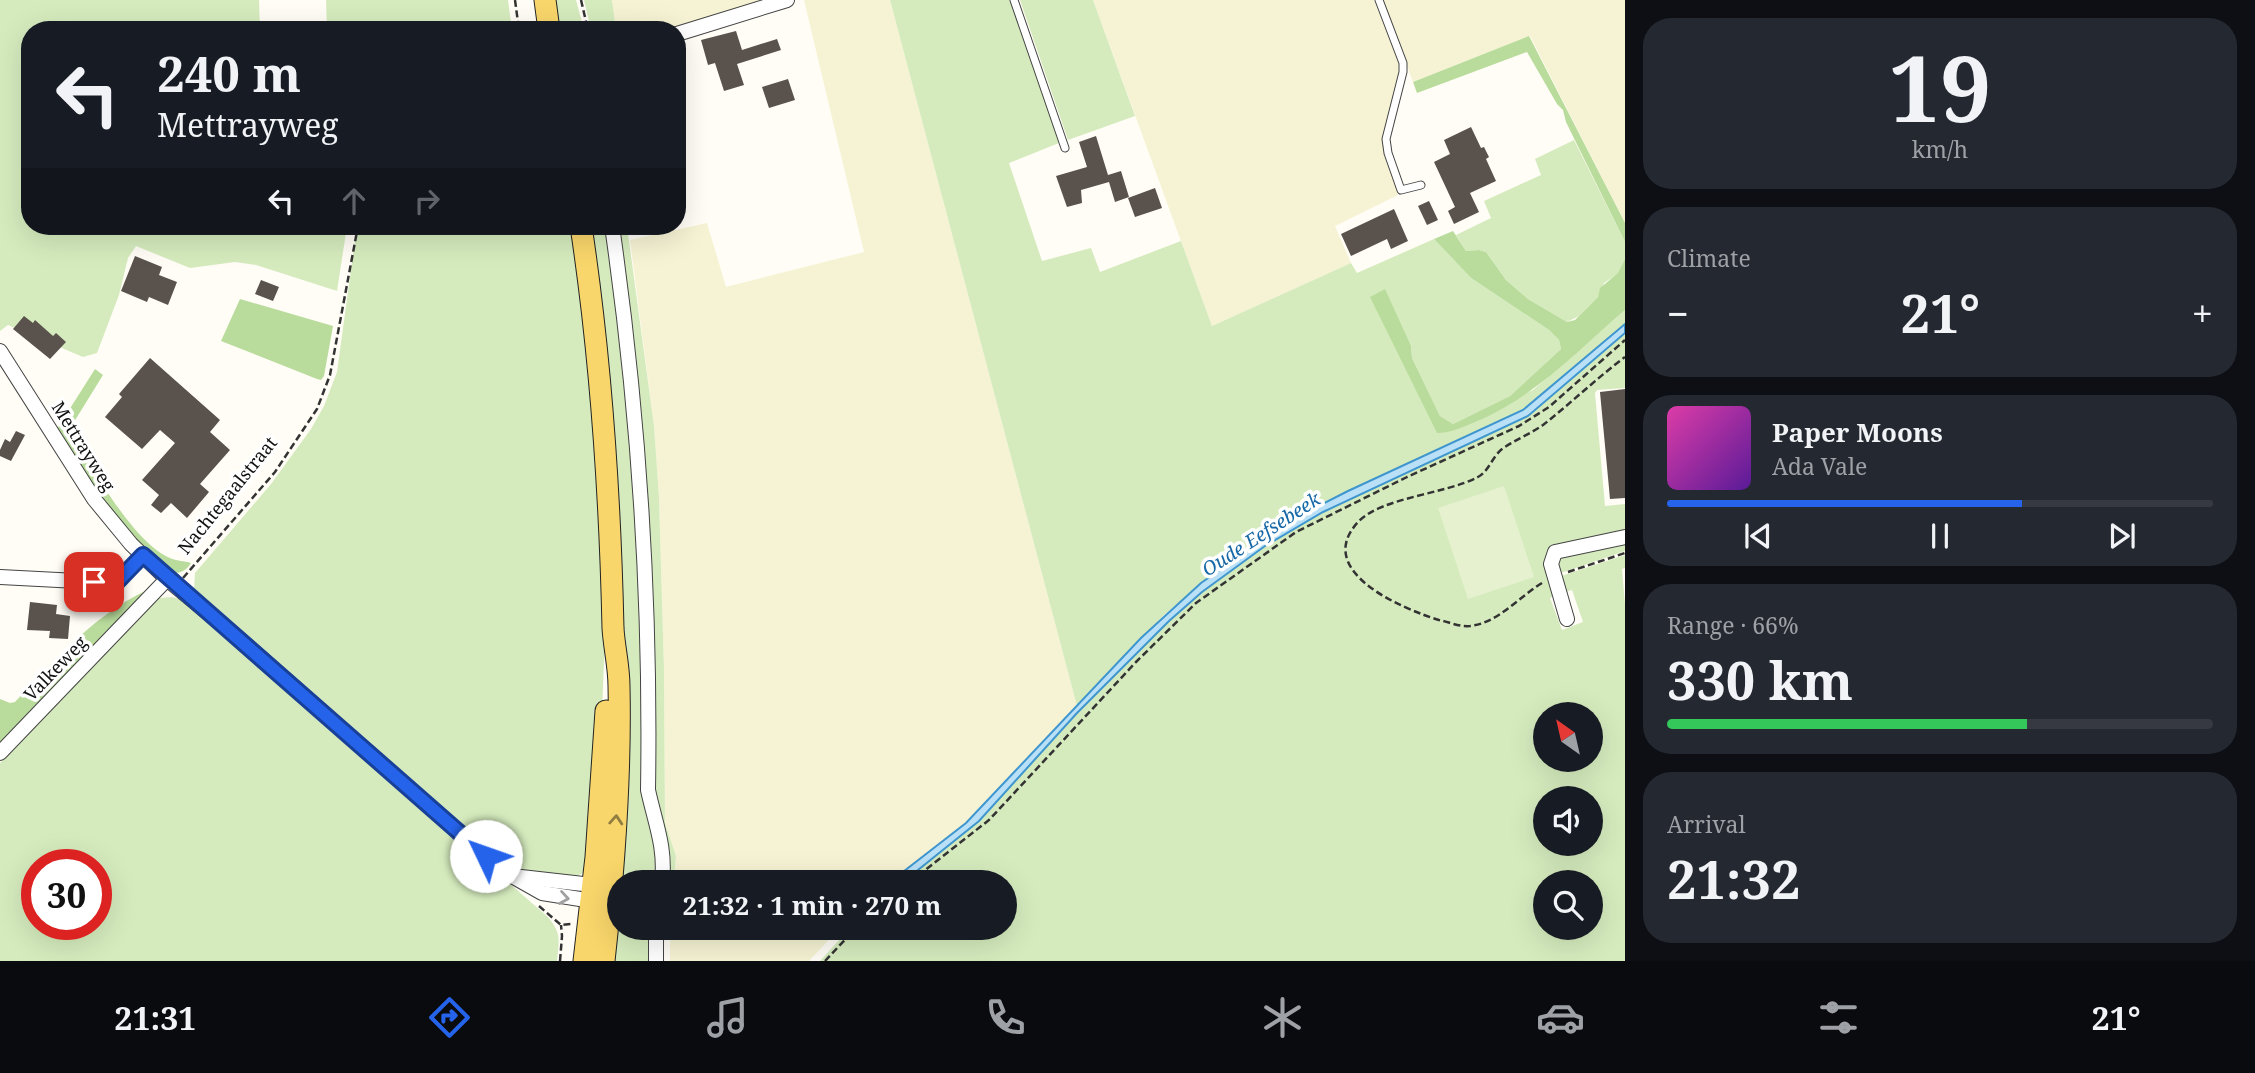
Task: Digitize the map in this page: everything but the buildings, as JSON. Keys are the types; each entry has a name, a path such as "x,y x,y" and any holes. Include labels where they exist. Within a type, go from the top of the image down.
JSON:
{"main road":[{"path":"545,0 548,21"},
{"path":"582,235 601,379 610,495 613,632 609,660 607,870"},
{"path":"584,961 607,895"},
{"path":"604,961 607,895"}],"street":[{"path":"686,31 787,0"},
{"path":"613,235 632,388 643,529 648,790 661,838 663,870"},
{"name":"Mettrayweg","path":"0,351 103,512 172,582 512,876 607,895"},
{"path":"1567,619 1551,564 1555,552 1625,537"},
{"path":"0,577 116,583 143,555"},
{"name":"Valkeweg","path":"0,753 172,582"},
{"path":"656,940 656,961"}],"lane":[{"path":"1014,0 1065,148"},
{"path":"1379,0 1403,63 1386,138 1388,153 1401,190 1421,185"}],"path":[{"path":"515,0 518,21"},
{"path":"581,0 586,21"},
{"name":"Nachtegaalstraat","path":"172,582 275,471 317,409 330,375 356,235"},
{"path":"925,870 989,820 1136,662 1196,603 1297,533 1371,494 1519,426 1549,407 1625,340"},
{"path":"1625,357 1542,425 1500,451 1482,475 1370,513 1353,528 1346,550 1353,570 1366,585 1382,596 1405,608 1463,626 1488,621 1554,577 1625,553"},
{"path":"560,961 561,925"},
{"path":"825,961 845,940"}],"shaded area":[{"path":"612,0 761,0 686,24 686,21 615,21"},
{"path":"804,0 890,0 1077,706 966,823 905,870 675,870 676,856 665,823 664,669 654,426 630,240 653,235 686,235 686,228 707,223 726,287 864,252"},
{"path":"1093,0 1374,0 1400,66 1382,140 1398,195 1335,226 1351,263 1212,326"},
{"path":"1383,0 1625,0 1625,223 1530,36 1413,82"},
{"path":"670,940 829,940 809,961 670,961"}],"green space":[{"path":"0,0 259,0 260,21 21,21 21,235 346,235 337,291 256,265 235,262 190,268 136,246 128,258 119,295 97,353 83,357 8,325 0,331"},
{"path":"326,0 508,0 511,21 327,21"},
{"path":"552,0 576,0 582,21 555,21"},
{"path":"584,0 612,0 615,21 589,21"},
{"path":"890,0 1010,0 1059,143 1009,163 1042,261 1091,248 1100,272 1181,241 1212,326 1351,263 1357,273 1434,239 1471,278 1549,330 1559,340 1561,349 1510,396 1453,424 1440,416 1412,358 1411,346 1371,297 1438,433 1533,390 1625,310 1625,324 1523,410 1320,505 1276,530 1220,569 1165,614 1077,706"},
{"path":"1020,0 1093,0 1135,116 1068,140"},
{"path":"1529,36 1625,223 1625,242 1566,122 1563,110 1527,52 1417,93 1413,82"},
{"path":"1574,140 1625,242 1625,259 1619,273 1604,283 1598,297 1579,316 1567,322 1528,299 1506,280 1486,252 1466,251 1456,235 1491,218 1484,201 1541,175 1535,159"},
{"path":"1453,231 1466,251 1486,252 1506,280 1528,299 1567,322 1575,320 1598,297 1600,288 1618,273 1625,259 1625,310 1532,390 1491,415 1449,432 1437,433 1370,297 1385,289 1411,346 1412,358 1440,416 1453,424 1510,396 1561,349 1559,340 1549,330 1471,278 1434,239"},
{"path":"356,235 575,235 591,354 605,635 602,713 584,872 576,877 528,872 488,850 194,590 195,573 271,484 311,429 324,406 337,372"},
{"path":"589,235 607,235 628,411 640,597 643,794 656,860 655,870 620,870"},
{"path":"618,235 628,235 654,426 664,669 665,823 676,856 675,870 664,870 654,801 646,486 641,411"},
{"path":"240,299 333,326 321,380 221,341"},
{"path":"1625,333 1625,388 1597,390 1595,393 1605,506 1625,504 1625,533 1556,549 1554,596 1550,598 1562,630 1583,622 1572,590 1562,593 1558,577 1625,555 1625,568 1622,569 1625,604 1625,961 820,961 839,940 1017,940 1017,870 918,870 979,821 1077,713 1169,621 1202,592 1265,546 1323,512 1528,416"},
{"path":"95,369 103,375 69,430 127,520 156,550 175,560 191,563 182,572 169,572 114,518 57,429"},
{"path":"1504,486 1534,577 1468,599 1438,508"},
{"path":"1625,541 1625,551 1558,574 1556,568 1561,556"},
{"path":"145,591 0,746 0,699 15,702 91,626"},
{"path":"172,597 182,600 197,612 548,917 556,928 558,937 557,961 0,961 0,763 144,609 159,598"},
{"path":"611,940 650,940 650,961 610,961"}],"water":[{"path":"1625,324 1625,333 1528,416 1323,512 1265,546 1202,592 1169,621 1077,713 979,821 918,870 905,870 966,823 1141,638 1201,583 1295,518 1523,410"}],"route":[{"path":"94,582 116,583 143,555 167,579 243,642 486,856"}],"water label":[{"name":"Oude Eefsebeek","path":"1261,534"}]}
